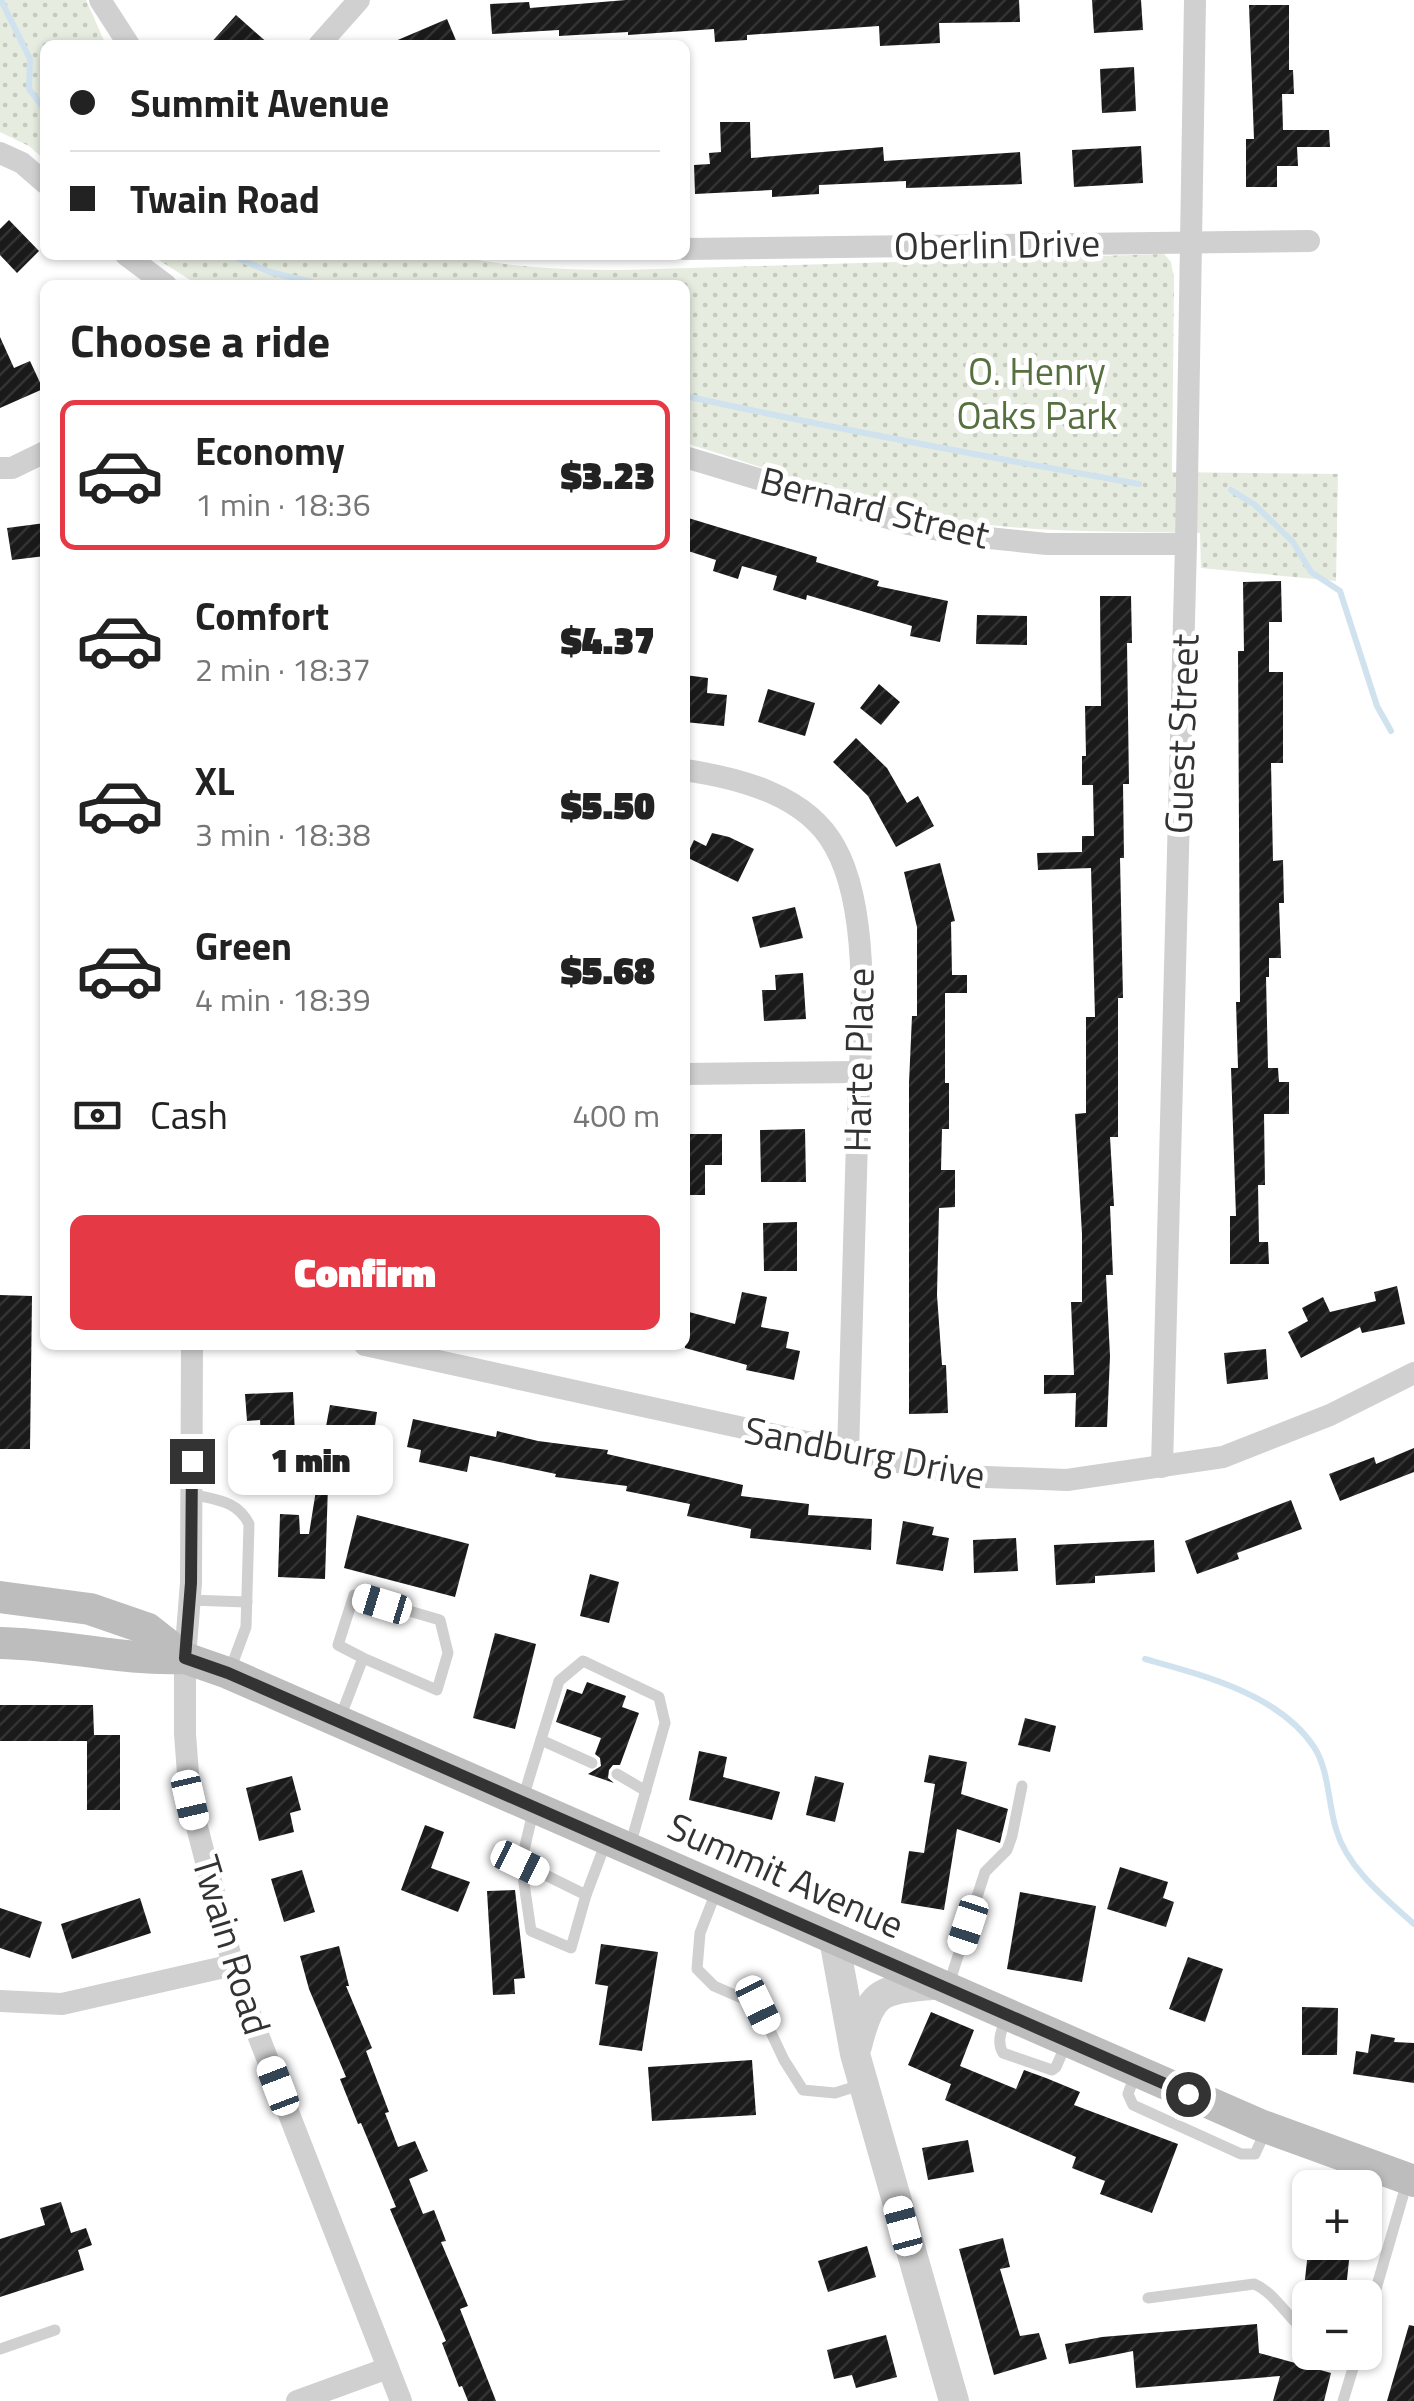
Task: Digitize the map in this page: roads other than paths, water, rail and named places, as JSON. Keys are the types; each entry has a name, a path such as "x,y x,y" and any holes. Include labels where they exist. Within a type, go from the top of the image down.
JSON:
{"main road":[{"name":"Summit Avenue","path":"0,1598 90,1608 148,1629 185,1658 228,1673 1266,2128 1411,2180"},
{"name":"Summit Avenue","path":"0,1643 38,1644 141,1660 185,1658"}],"street":[{"path":"100,0 126,40"},
{"path":"323,40 359,0"},
{"name":"Guest Street","path":"1162,1467 1186,544 1195,0"},
{"path":"0,152 22,163 40,179"},
{"name":"Oberlin Drive","path":"690,249 1308,241"},
{"path":"133,260 159,280"},
{"path":"0,468 12,468 40,454"},
{"name":"Bernard Street","path":"690,459 908,524 969,536 1047,544 1186,544"},
{"name":"Harte Place","path":"690,771 720,775 787,799 814,820 834,844 852,883 860,934 848,1453"},
{"path":"690,1074 859,1072"},
{"name":"Twain Road","path":"192,1350 190,1600 184,1734 190,1800 233,1965 400,2401"},
{"name":"Sandburg Drive","path":"386,1350 962,1476 1067,1480 1223,1458 1330,1414 1414,1373"},
{"path":"834,1939 856,2054 954,2401"},
{"path":"0,2001 62,2004 233,1965"},
{"path":"856,2054 867,2009 875,1999 896,1990 943,1986"},
{"path":"297,2401 388,2368"}],"lane":[{"path":"191,1494 227,1502 242,1510 249,1524 246,1627 228,1673"},
{"path":"354,1595 440,1620 448,1652 437,1690 364,1658 338,1645 354,1595"},
{"path":"190,1600 247,1602"},
{"path":"338,1722 364,1658"},
{"path":"583,1661 659,1698 665,1723 646,1790 586,1895 571,1948 530,1932 520,1863 541,1740 559,1681 583,1661"},
{"path":"541,1740 592,1763"},
{"path":"617,1774 646,1790"},
{"path":"943,1986 985,1872 1007,1850 1022,1786"},
{"path":"520,1863 586,1895"},
{"path":"718,1888 700,1933 697,1969 714,1986 758,2005 803,2090 835,2093 864,2084"},
{"path":"1137,2071 1128,2094 1134,2105 1200,2135 1249,2156 1255,2154 1266,2128"},
{"path":"1200,2135 1214,2105"},
{"path":"1379,2280 1411,2180"},
{"path":"1148,2298 1254,2284 1271,2294 1292,2321"},
{"path":"0,2349 55,2330"},
{"path":"1344,2401 1353,2370"}],"waterway":[{"path":"1,0 30,59 29,89 40,103"},
{"path":"242,260 303,280"},
{"path":"690,397 1139,484"},
{"path":"1231,490 1255,505 1293,542 1311,572 1340,591 1377,706 1391,731"},
{"path":"1145,1659 1238,1689 1281,1713 1299,1729 1319,1756 1336,1829 1349,1857 1368,1881 1414,1924"}],"park label":[{"name":"O. Henry Oaks Park","path":"1037,393"}]}
